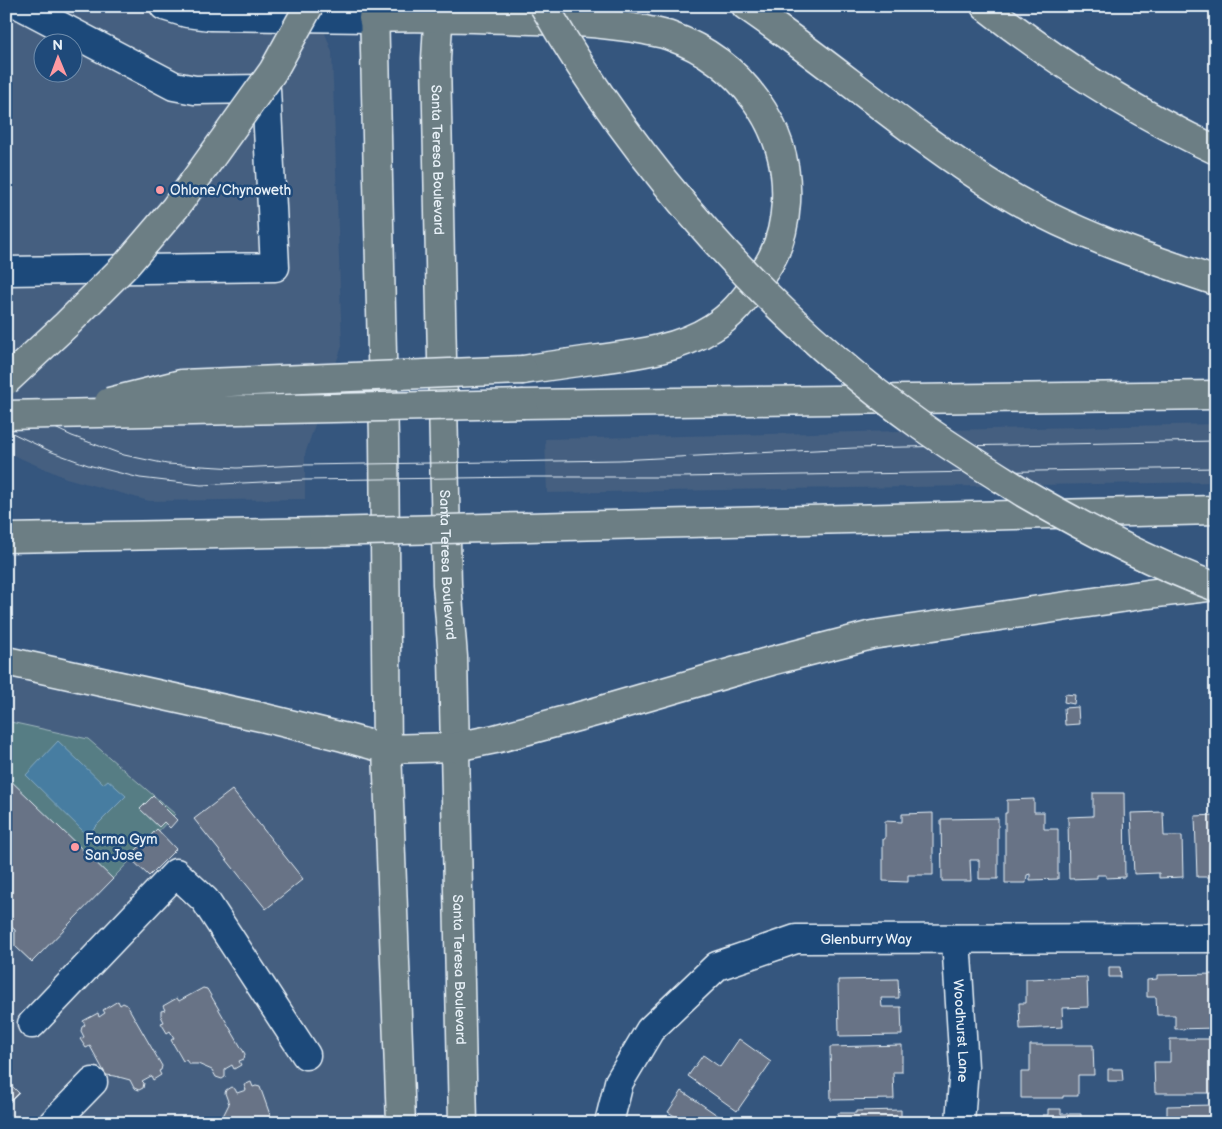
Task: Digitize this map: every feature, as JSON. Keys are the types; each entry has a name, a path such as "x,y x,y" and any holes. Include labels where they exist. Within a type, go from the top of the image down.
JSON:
{"main road":[{"path":"6,381 127,264 175,208 273,71 309,6"},
{"path":"544,6 596,89 673,191 728,255 806,331 851,371 920,426 978,465 1047,506 1174,572 1216,587"},
{"path":"746,6 788,34 947,156 1005,193 1062,223 1133,253 1216,281"},
{"path":"985,6 1064,64 1128,103 1216,150"},
{"path":"62,414 181,384 523,370 648,352 690,340 712,329 738,308 773,256 780,237 785,215 785,168 778,143 768,119 750,93 728,69 702,51 670,36 629,27 587,22 438,11 373,12 384,440 387,749 401,1123"},
{"name":"Santa Teresa Boulevard","path":"438,11 436,59 446,555 453,657 463,1123"},
{"path":"6,415 524,404 1216,395"},
{"path":"6,538 1216,510"},
{"path":"6,660 261,717 387,749 455,747 504,737 771,661 872,635 1148,594 1216,587"}],"street":[{"path":"6,271 275,267 266,89 196,90 174,86 22,6"},
{"path":"164,6 187,13 210,16 373,12"},
{"path":"32,1024 176,873 204,900 306,1056"},
{"name":"Glenburry Way","path":"609,1123 619,1082 650,1030 717,966 796,939 1216,938"},
{"name":"Woodhurst Lane","path":"956,939 964,1067 960,1123"},
{"path":"53,1123 93,1082"}],"shaded area":[{"path":"6,6 315,6 332,52 342,346 305,454 305,499 149,501 66,478 6,452"},
{"path":"1216,424 1216,482 547,493 545,439"},
{"path":"6,661 387,749 401,1123 6,1123"},
{"path":"58,741 103,784 108,780 126,796 87,835 26,775"}],"green space":[{"name":"Forma Gym San Jose","path":"6,721 88,739 175,814 32,962 15,946 15,930 6,922"}],"building":[{"path":"1065,694 1075,695 1074,704 1064,702"},
{"path":"1078,707 1079,724 1065,725 1064,708"},
{"path":"6,776 113,879 32,962 15,946 15,930 6,922"},
{"path":"232,790 303,879 266,909 194,819"},
{"path":"1093,793 1124,793 1125,877 1106,878 1106,875 1097,875 1097,878 1069,879 1068,817 1093,816"},
{"path":"153,796 177,820 170,828 164,822 159,827 140,809"},
{"path":"1034,799 1034,812 1044,812 1044,829 1058,829 1058,879 1030,880 1030,874 1027,875 1026,883 1005,883 1005,813 1007,813 1007,800"},
{"path":"1163,812 1164,836 1182,836 1183,877 1159,878 1159,873 1134,874 1131,813"},
{"path":"933,813 933,875 908,875 908,882 883,881 885,821 902,822 902,814"},
{"path":"1216,815 1216,877 1197,877 1195,816"},
{"path":"998,818 998,879 979,879 979,860 970,860 971,881 942,881 941,819"},
{"path":"157,829 176,849 149,876 129,857"},
{"path":"1109,967 1120,967 1121,977 1109,977"},
{"path":"1216,974 1216,1028 1175,1029 1175,1015 1157,1015 1156,997 1147,997 1147,980 1157,979 1157,975"},
{"path":"1087,977 1088,1007 1062,1008 1063,1027 1020,1029 1019,1003 1026,1003 1026,979"},
{"path":"898,979 899,998 881,998 882,1007 901,1007 902,1035 839,1036 838,980"},
{"path":"203,988 207,989 245,1054 244,1059 239,1061 241,1065 234,1069 232,1065 225,1069 225,1077 222,1079 216,1077 212,1070 198,1064 189,1064 186,1060 183,1061 171,1040 174,1038 170,1031 167,1033 161,1023 164,1022 161,1016 161,1011 165,1010 163,1006 177,998 179,1001"},
{"path":"118,1001 120,1005 123,1003 127,1005 162,1066 159,1071 161,1075 153,1080 151,1076 142,1081 144,1083 143,1088 139,1090 134,1088 130,1080 106,1075 90,1046 86,1048 80,1039 84,1037 81,1031 85,1025 83,1021 98,1013 99,1017 105,1013 103,1010"},
{"path":"739,1039 771,1062 737,1111 688,1076 703,1055 720,1067"},
{"path":"1170,1039 1216,1039 1216,1093 1155,1093 1154,1062 1170,1062"},
{"path":"902,1045 902,1072 893,1072 894,1099 831,1100 830,1047"},
{"path":"1030,1045 1093,1045 1094,1075 1078,1075 1078,1096 1021,1098 1021,1072 1030,1072"},
{"path":"1108,1069 1122,1069 1123,1081 1108,1081"},
{"path":"6,1080 19,1093 6,1106"},
{"path":"251,1082 253,1087 260,1087 273,1123 217,1123 218,1118 222,1118 229,1104 225,1093 226,1090 231,1087 237,1093 246,1090 244,1085"},
{"path":"682,1091 729,1123 675,1123 678,1118 668,1112"},
{"path":"1213,1105 1213,1123 1167,1123 1167,1106"},
{"path":"1048,1109 1061,1109 1061,1114 1081,1114 1081,1123 1043,1123 1043,1115 1048,1115"},
{"path":"901,1110 901,1123 838,1123 838,1113"}],"tram line":[{"path":"6,400 42,422 72,436 124,455 167,464 237,468 303,465 619,460 854,448 1216,441"},
{"path":"6,430 52,452 88,465 140,478 201,485 304,480 681,477 1216,468"}],"place":[{"name":"Ohlone/Chynoweth","path":"160,190"},
{"name":"Forma Gym San Jose","path":"75,847"}]}
